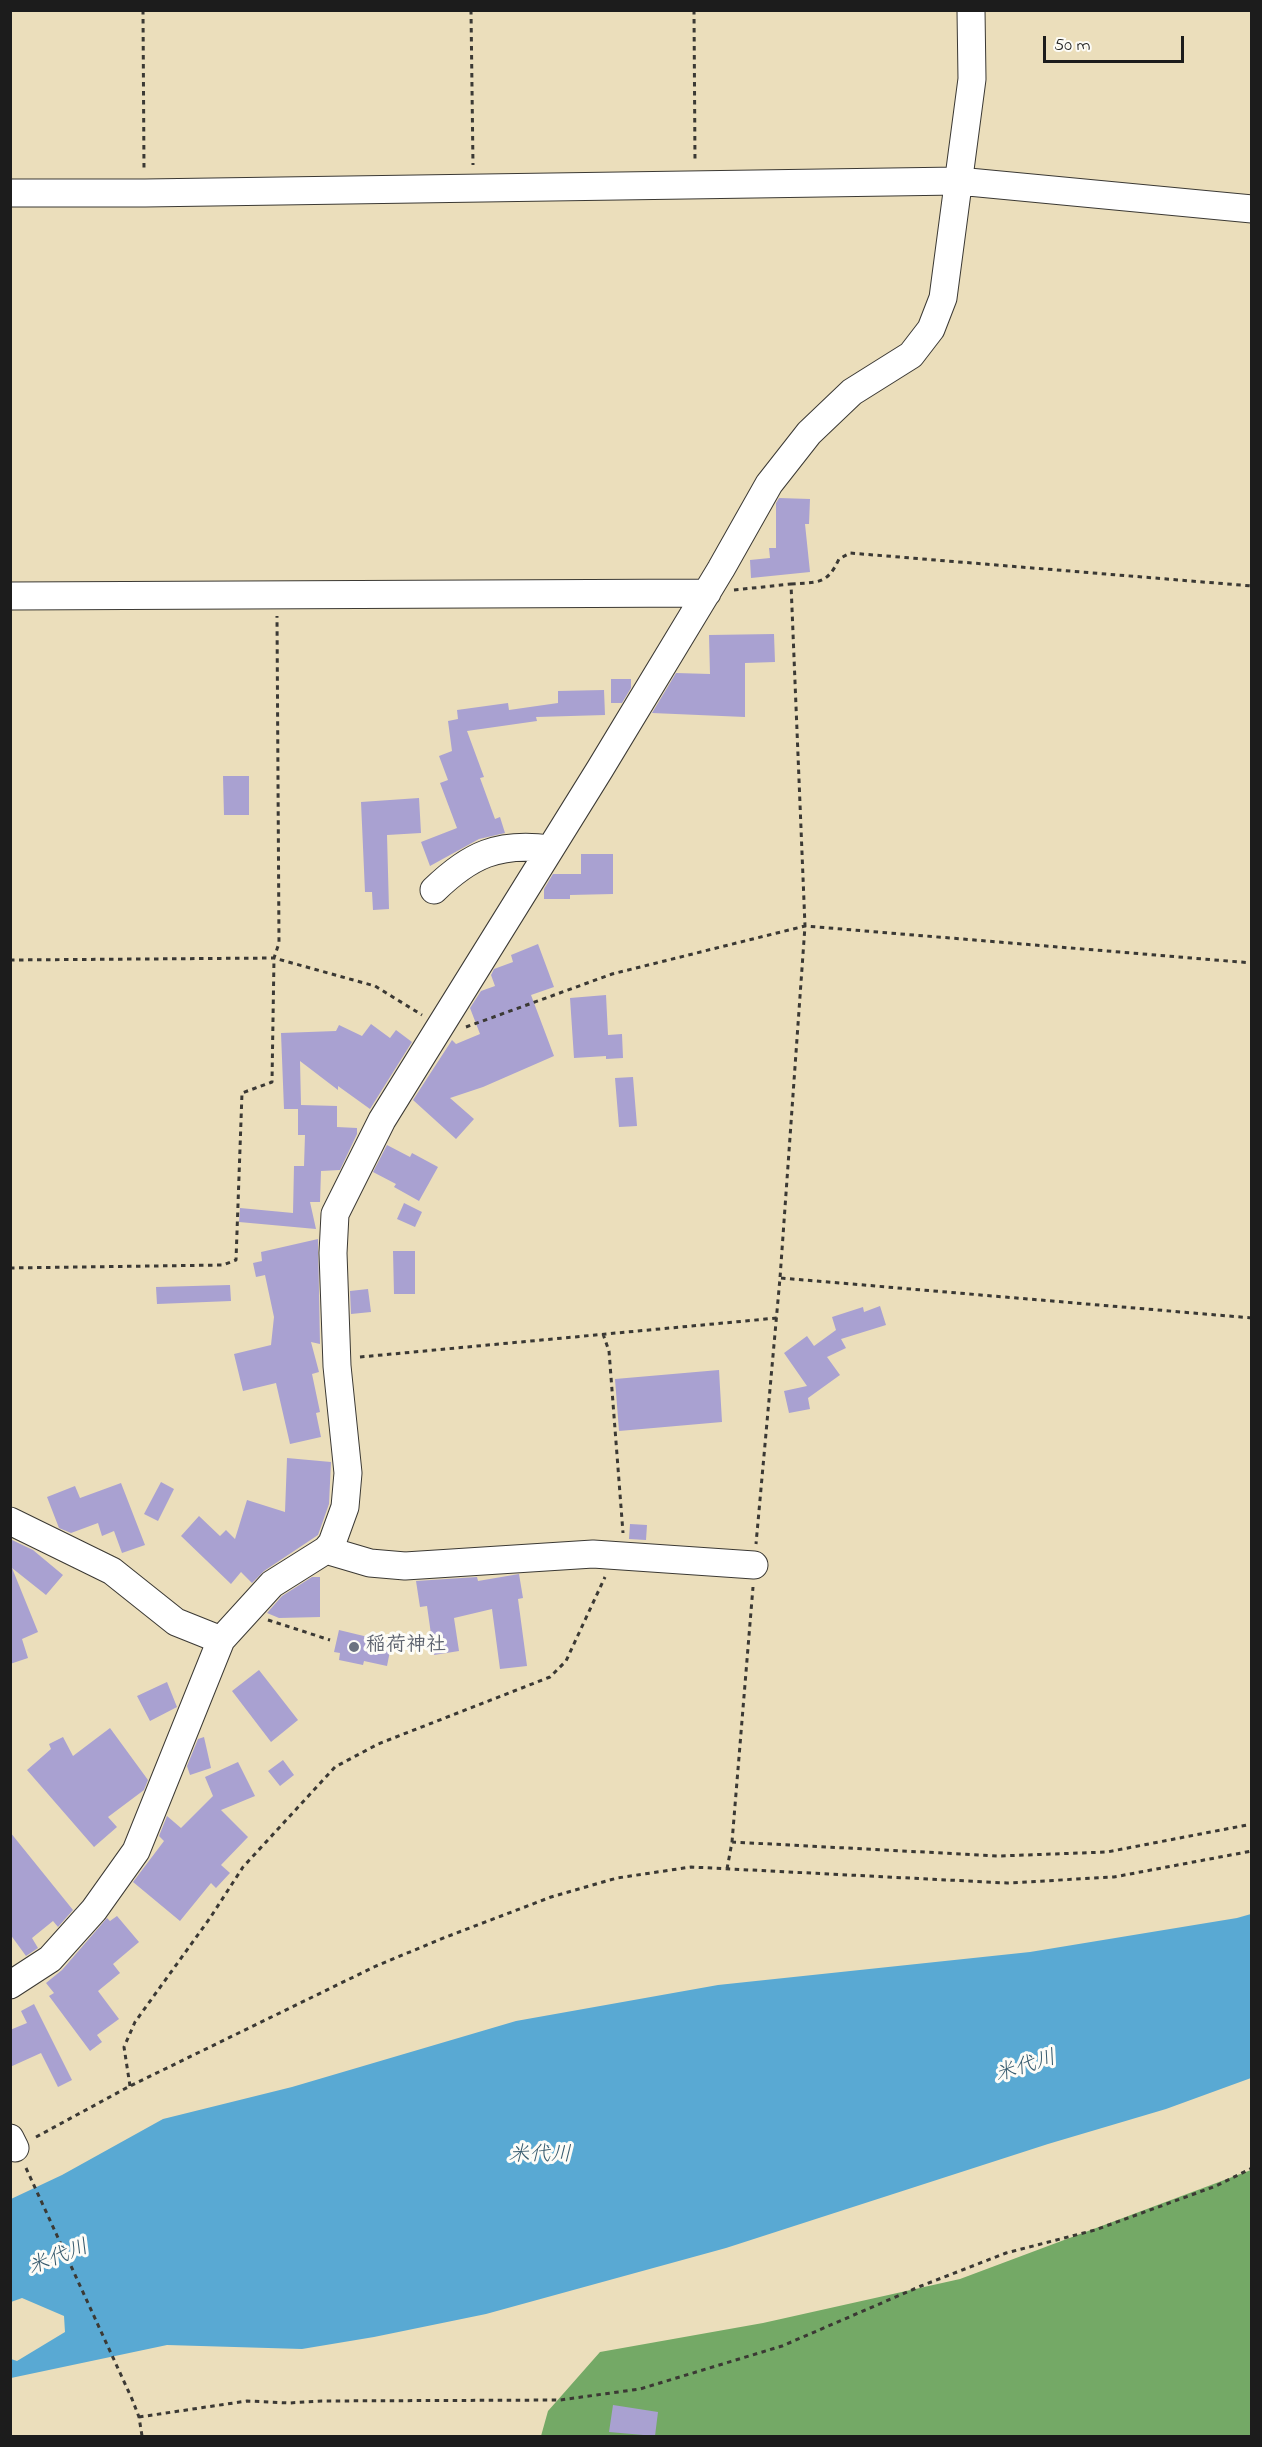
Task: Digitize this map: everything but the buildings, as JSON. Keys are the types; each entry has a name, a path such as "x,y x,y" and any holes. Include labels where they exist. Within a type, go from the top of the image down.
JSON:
{"street":[{"path":"10,1985 50,1959 94,1910 136,1851 221,1640 272,1584 326,1550 332,1543 345,1507 348,1473 337,1359 333,1253 335,1214 382,1120 707,593 769,484 808,433 852,392 910,355 931,329 943,298 972,79 971,10"},
{"path":"10,193 958,181 1251,209"},
{"path":"10,596 707,593"},
{"path":"434,890 456,868 476,857 517,847 550,849"},
{"path":"10,1521 112,1571 176,1622 221,1640"},
{"path":"326,1550 370,1563 405,1566 617,1555 754,1565"}],"path":[{"path":"143,10 144,193"},
{"path":"471,10 474,188"},
{"path":"694,10 695,184"},
{"path":"707,593 822,581 831,575 839,559 850,553 1251,586"},
{"path":"727,1870 732,1842 777,1318 805,926 791,584"},
{"path":"10,1268 223,1265 236,1260 242,1094 272,1082 274,958 279,943 277,608 285,594"},
{"path":"10,960 274,958 375,986 439,1026 457,1030 612,974 805,926 1251,963"},
{"path":"780,1278 1251,1318"},
{"path":"337,1359 777,1318"},
{"path":"130,2086 124,2047 135,2022 210,1918 243,1867 334,1767 378,1744 550,1677 566,1661 617,1555 609,1351 603,1334"},
{"path":"248,1610 280,1626 330,1640"},
{"path":"732,1842 999,1856 1107,1852 1251,1824"},
{"path":"142,2436 139,2416 132,2398 17,2152 130,2086 376,1966 551,1897 617,1878 691,1868 1007,1883 1114,1877 1251,1851"},
{"path":"139,2416 248,2401 289,2403 560,2400 640,2389 782,2346 921,2286 1006,2253 1095,2230 1216,2186 1251,2168"}],"green space":[{"path":"1251,2170 1251,2436 541,2436 548,2411 600,2352 763,2323 960,2279"}],"water":[{"name":"米代川","path":"1251,1914 1251,2078 1166,2109 1048,2144 726,2248 486,2314 302,2349 167,2345 11,2378 11,2359 17,2361 65,2332 64,2316 22,2298 11,2302 11,2199 62,2175 163,2119 292,2087 516,2021 718,1985 1030,1952"}],"place":[{"name":"稲荷神社","path":"354,1647"}]}
